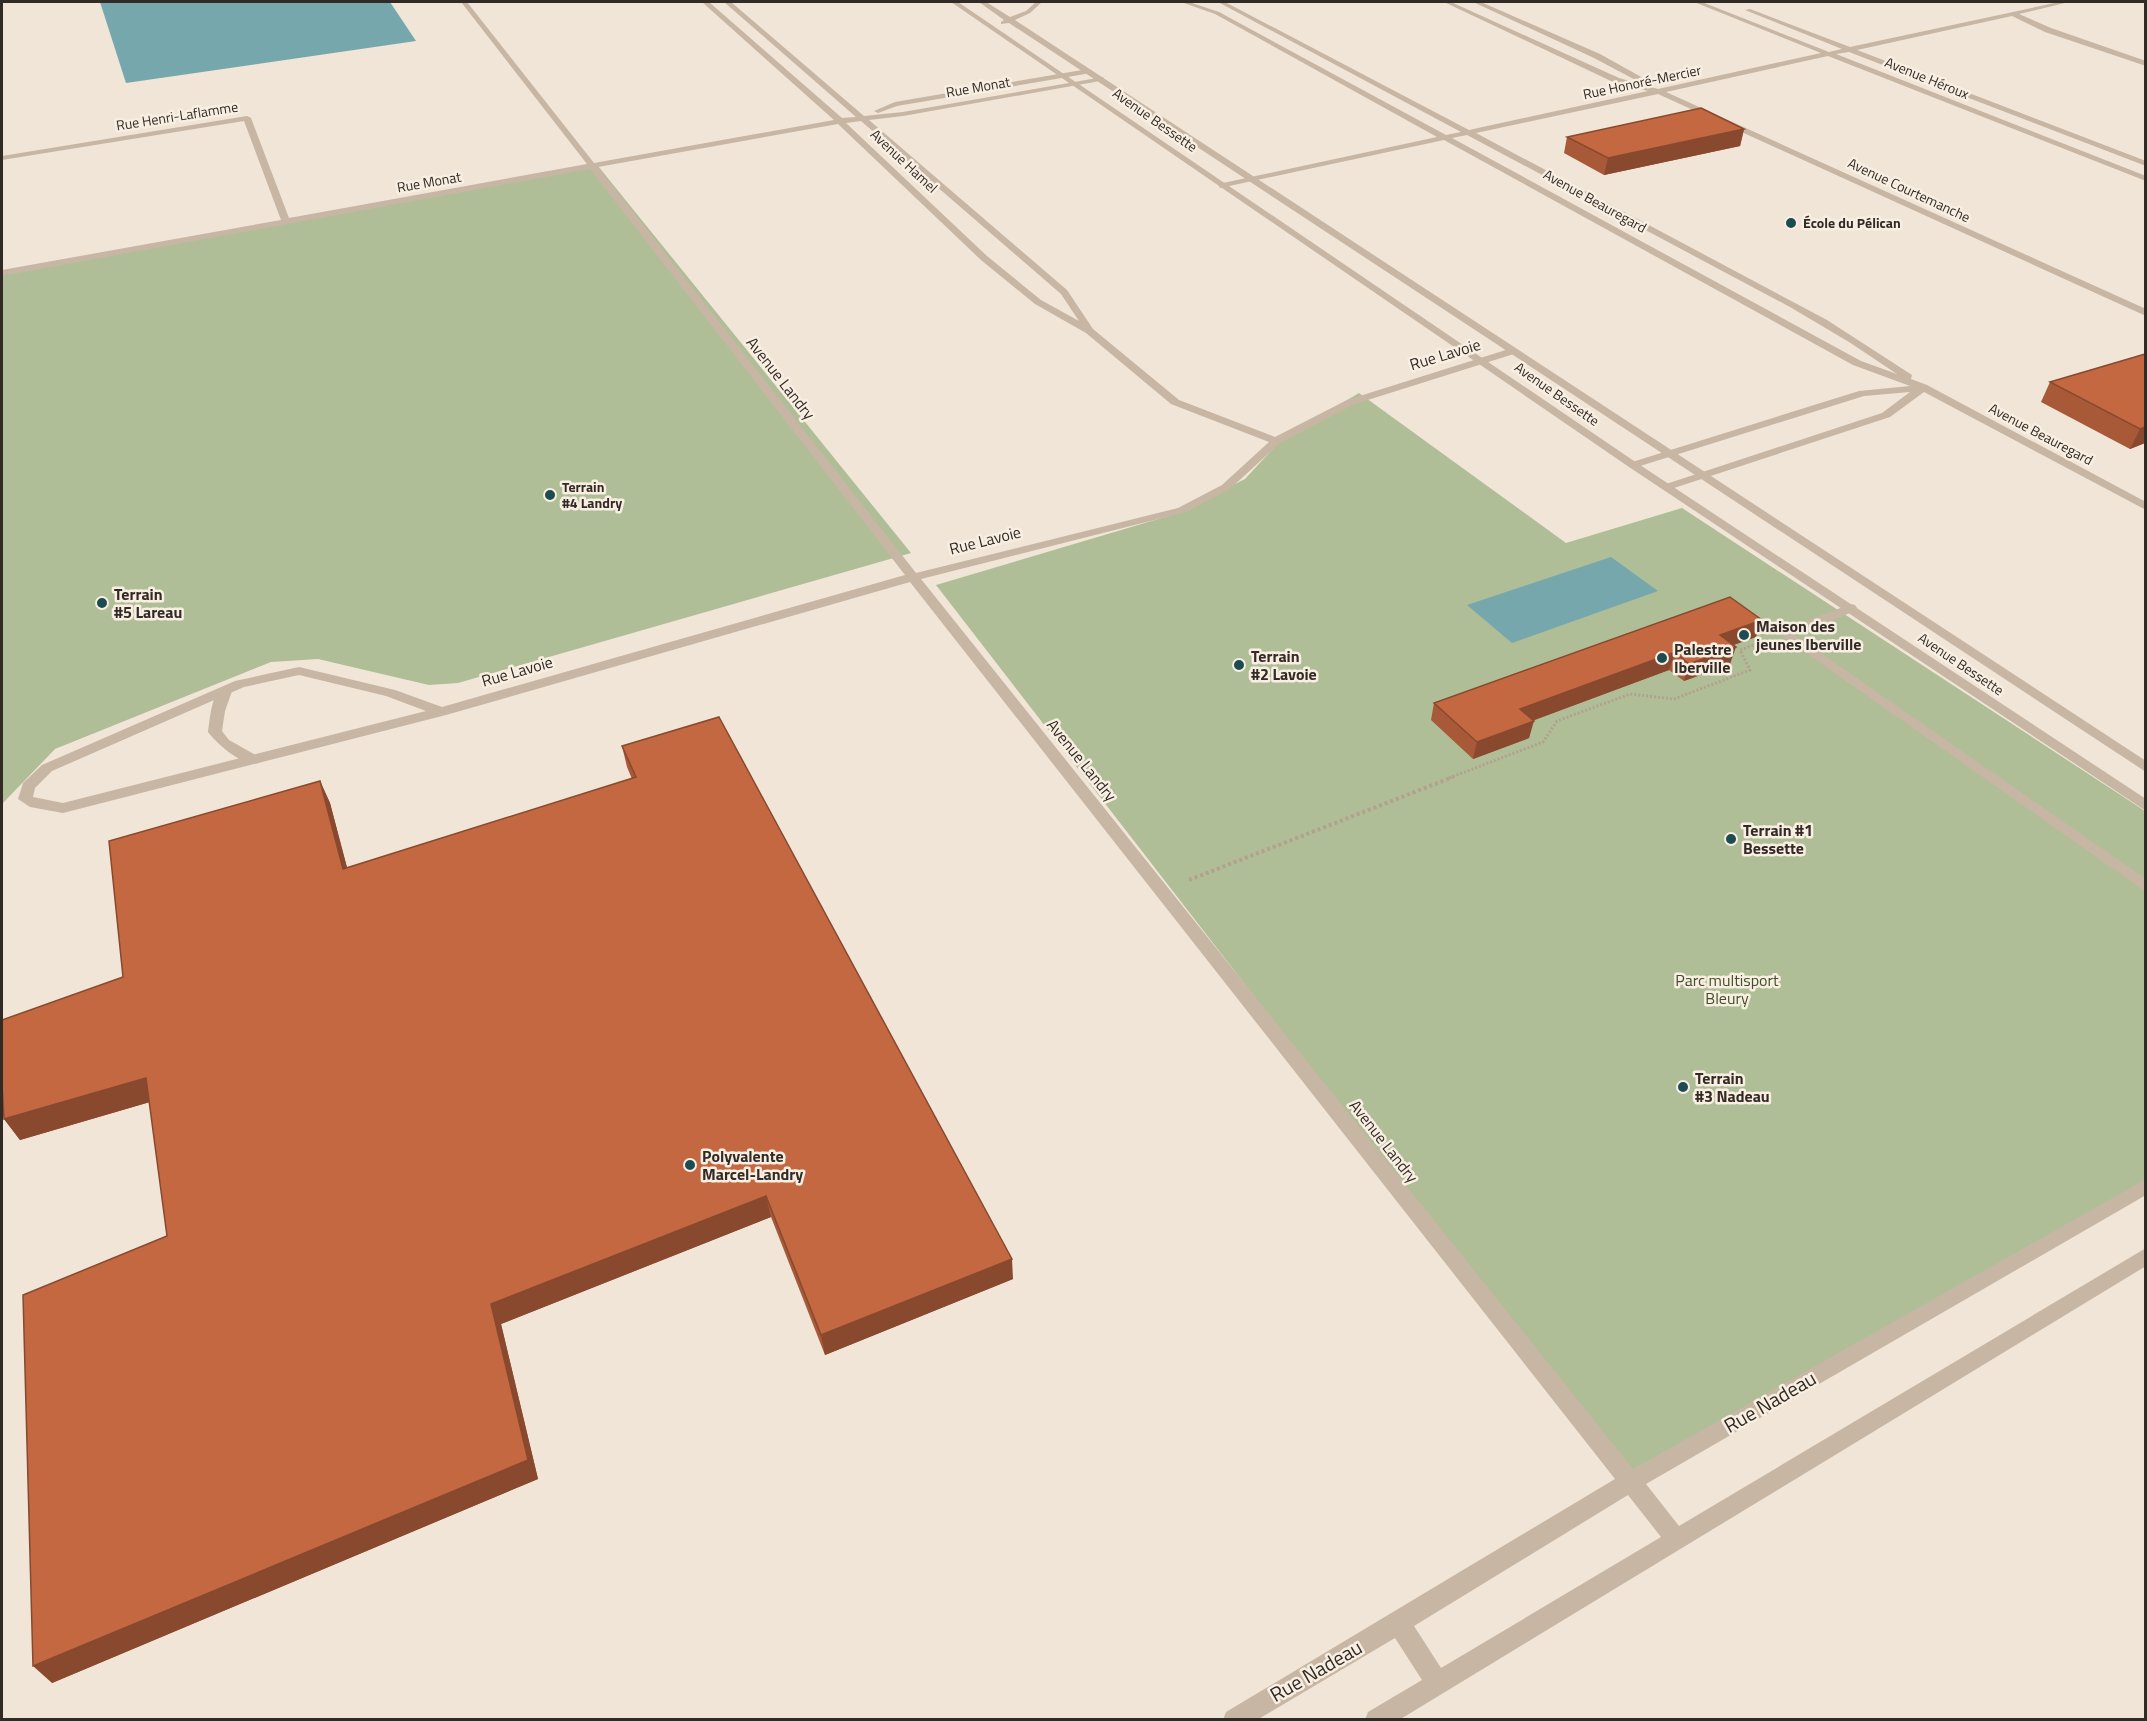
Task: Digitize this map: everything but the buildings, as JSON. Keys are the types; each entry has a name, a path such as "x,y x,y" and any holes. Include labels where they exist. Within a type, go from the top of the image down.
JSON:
{"street":[{"name":"Avenue Landry","path":"464,2 913,577 1675,1538"},
{"name":"Avenue Hamel","path":"705,2 840,121 984,258 1038,302 1090,331 1175,402 1276,441"},
{"name":"Avenue Hamel","path":"727,2 1064,292 1090,331"},
{"path":"956,3 969,2"},
{"name":"Avenue Bessette","path":"982,2 2145,768"},
{"path":"992,27 1028,12 1039,2"},
{"name":"Avenue Beauregard","path":"1184,2 1217,12 1857,363 1923,387"},
{"name":"Avenue Beauregard","path":"1221,2 1471,133 1832,328 1881,356 1923,387 2145,507"},
{"name":"Avenue Courtemanche","path":"1448,2 1616,80 1661,92"},
{"name":"Avenue Courtemanche","path":"1476,2 1629,72 1661,92 2145,313"},
{"name":"Avenue Héroux","path":"1697,2 2145,179"},
{"name":"Rue Honoré-Mercier","path":"1223,186 2066,2"},
{"name":"Avenue Bessette","path":"956,3 1484,361 1633,465 1851,608 2145,806"},
{"name":"Avenue Héroux","path":"1736,6 2145,164"},
{"path":"2013,14 2060,25 2113,43"},
{"path":"2013,14 2048,30 2145,64"},
{"path":"1256,33 1276,31"},
{"name":"Rue Monat","path":"861,118 896,105 1088,71"},
{"name":"Rue Monat","path":"2,273 840,121 903,114 1100,80"},
{"name":"Rue Henri-Laflamme","path":"2,158 247,118 286,222"},
{"name":"Rue Lavoie","path":"441,712 390,693 299,671 240,684 47,768 28,786 25,799 35,804 63,808 441,712 913,577 1182,510 1226,487 1276,441 1351,402 1513,351"},
{"path":"1633,465 1863,393 1923,387"},
{"path":"1666,487 1886,415 1923,387"},
{"path":"1785,634 1851,608"},
{"path":"1785,634 2145,886"},
{"path":"225,690 218,711 215,732 224,743 254,760"},
{"name":"Rue Nadeau","path":"1234,1719 1399,1623 1630,1482 2145,1186"},
{"path":"1376,1719 2145,1256"},
{"path":"1399,1623 1437,1683"}],"path":[{"path":"1163,891 1543,742 1557,721 1630,694 1674,699 1750,670 1740,651 1785,634"}],"green space":[{"path":"598,166 911,553 458,683 429,685 318,659 271,662 55,749 2,804 2,275"},
{"name":"Parc multisport Bleury","path":"1359,393 1566,543 1682,508 2145,811 2145,1186 1630,1482 936,585 1175,514 1245,479 1282,439"}],"water":[{"path":"100,2 390,2 416,41 126,83"},
{"path":"1611,557 1658,591 1512,643 1467,605"}],"place":[{"name":"École du Pélican","path":"1791,223"},
{"name":"Terrain #4 Landry","path":"550,495"},
{"name":"Terrain #5 Lareau","path":"102,603"},
{"name":"Maison des jeunes Iberville","path":"1744,635"},
{"name":"Palestre Iberville","path":"1662,658"},
{"name":"Terrain #2 Lavoie","path":"1239,665"},
{"name":"Terrain #1 Bessette","path":"1731,839"},
{"name":"Terrain #3 Nadeau","path":"1683,1087"},
{"name":"Polyvalente Marcel-Landry","path":"690,1165"}]}
